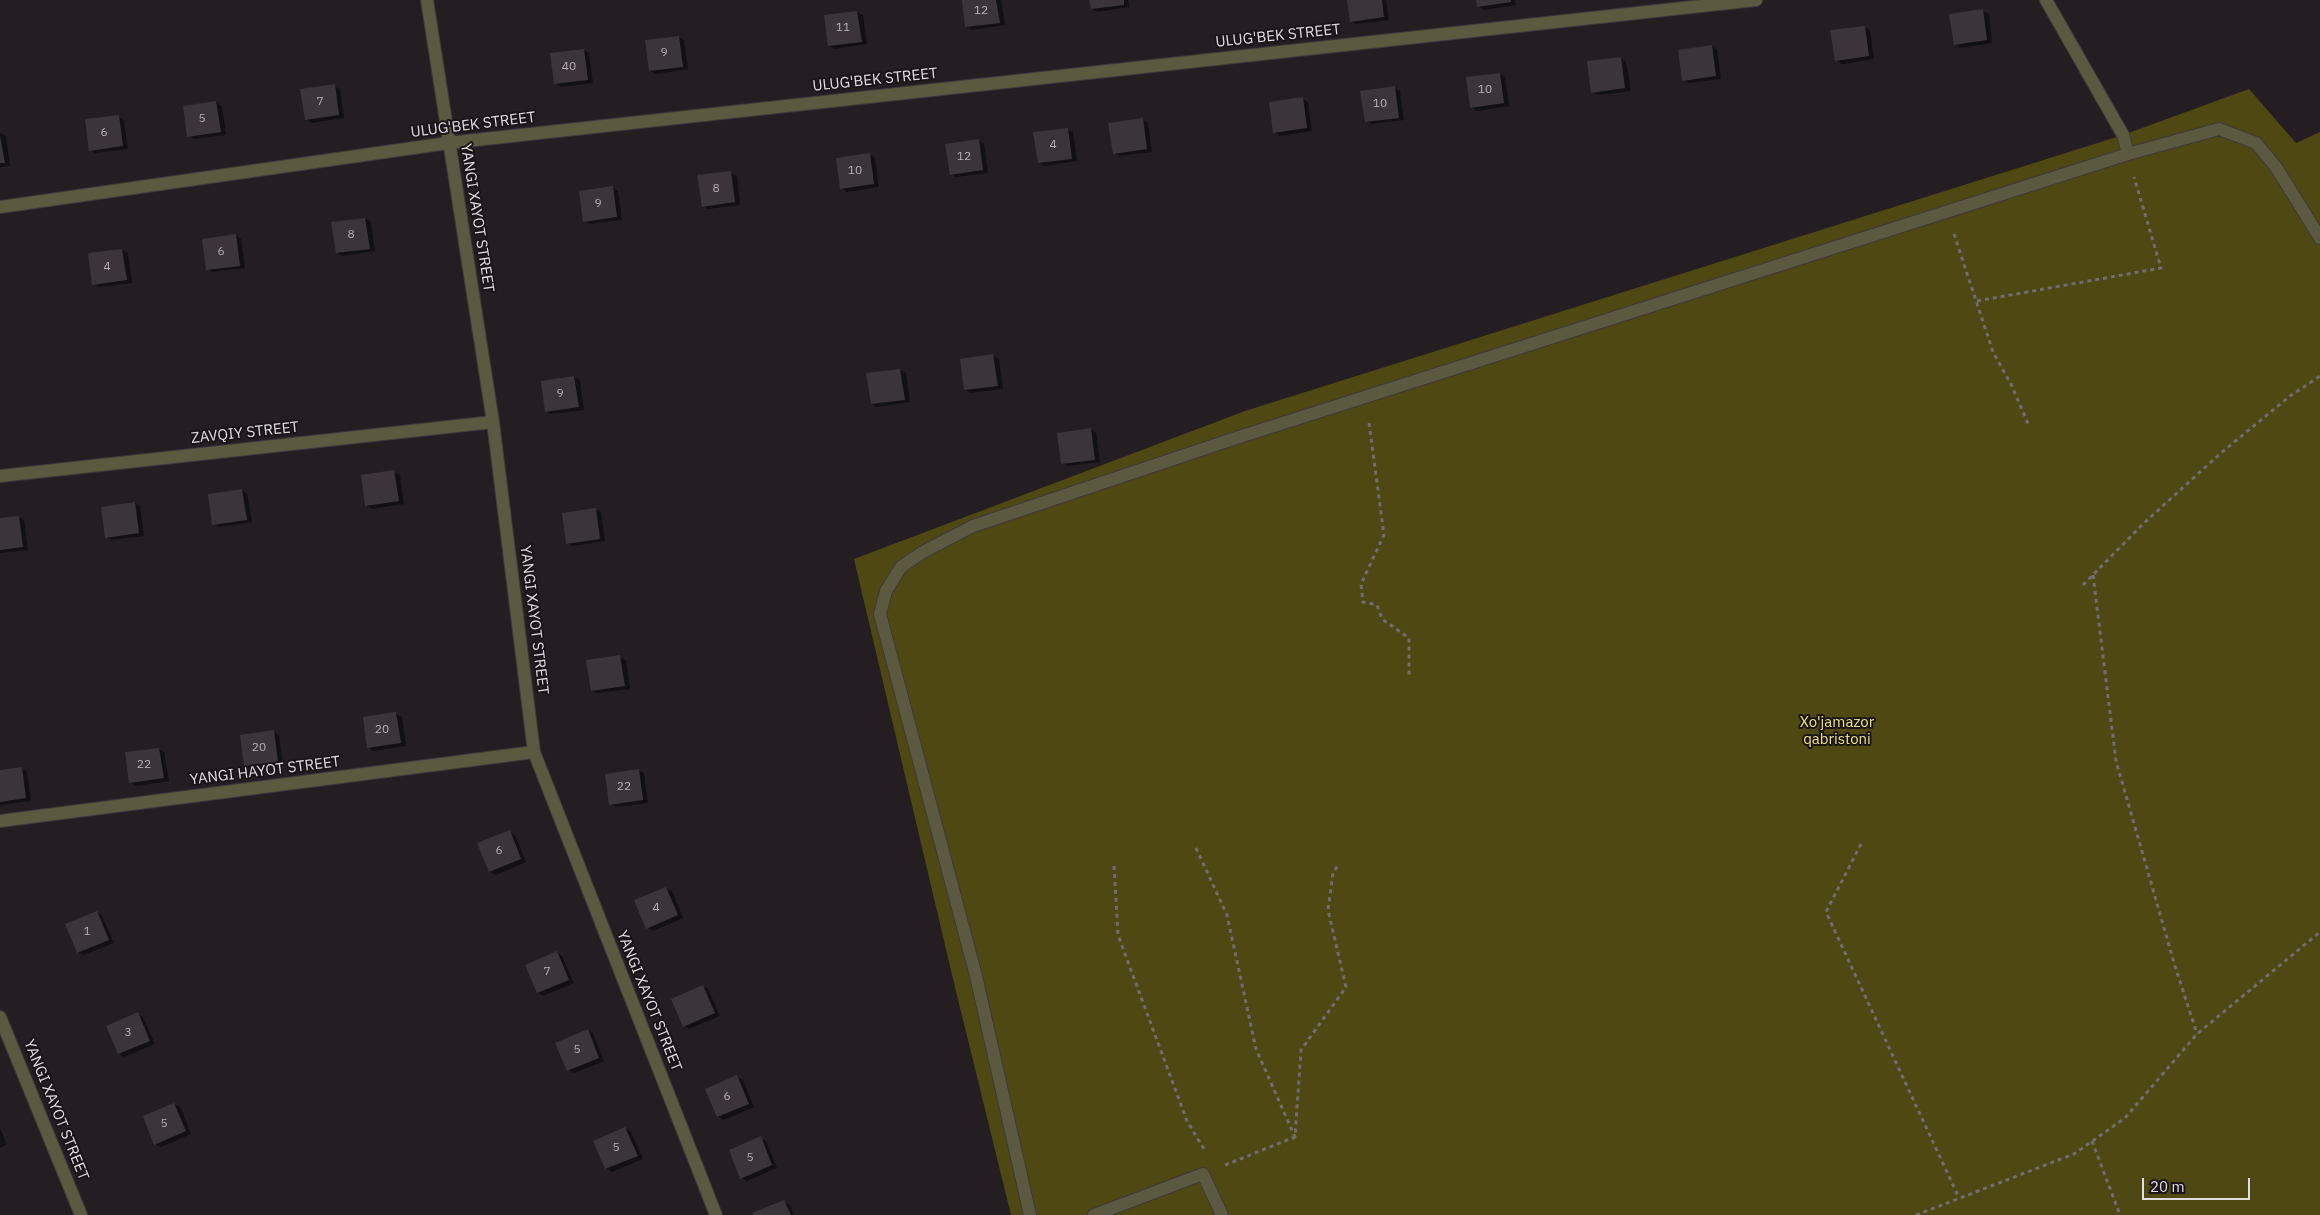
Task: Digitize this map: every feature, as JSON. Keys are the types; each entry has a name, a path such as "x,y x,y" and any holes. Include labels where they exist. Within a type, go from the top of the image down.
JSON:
{"street":[{"name":"YANGI XAYOT STREET","path":"427,0 493,422 534,752 716,1215"},
{"name":"ULUG'BEK STREET","path":"0,207 448,143 1756,0"},
{"path":"2046,0 2123,135 2128,154"},
{"path":"1030,1215 976,976 880,614 886,590 901,567 923,552 973,526 1366,397 2128,154 2219,129 2256,143 2276,167 2320,238"},
{"name":"ZAVQIY STREET","path":"0,476 493,422"},
{"name":"YANGI HAYOT STREET","path":"0,822 534,752"},
{"name":"YANGI XAYOT STREET","path":"0,1018 81,1215"},
{"path":"1094,1215 1203,1174 1222,1215"}],"path":[{"path":"1977,301 2161,268 2128,154"},
{"path":"1946,212 1993,352 2011,384 2028,426"},
{"path":"2083,585 2144,523 2221,453 2290,396 2320,376"},
{"path":"1366,397 1384,535 1361,584 1363,602 1377,605 1382,619 1409,638 1409,677"},
{"path":"2093,575 2116,761 2175,966 2197,1034"},
{"path":"1860,844 1826,912 1959,1198"},
{"path":"1196,848 1228,915 1256,1049 1295,1137"},
{"path":"1295,1137 1301,1050 1346,987 1328,910 1333,873 1339,864"},
{"path":"1114,866 1118,936 1187,1121 1216,1169"},
{"path":"1916,1215 2074,1154 2125,1118 2197,1034 2320,932"},
{"path":"1203,1174 1295,1137"},
{"path":"2092,1141 2120,1215"}],"green space":[{"name":"Xo'jamazor qabristoni","path":"2249,89 2296,143 2320,132 2320,1215 1011,1215 854,559 1245,411 2123,135"}],"building":[{"path":"962,0 996,0 1000,23 965,27"},
{"path":"1089,0 1124,0 1124,5 1091,9"},
{"path":"1347,0 1382,0 1384,17 1350,22"},
{"path":"1476,0 1511,0 1511,2 1477,7"},
{"path":"1983,9 1987,40 1954,45 1949,14"},
{"path":"857,11 862,42 828,46 824,15"},
{"path":"1865,26 1869,56 1835,61 1830,30"},
{"path":"679,36 683,67 649,71 645,40"},
{"path":"1712,45 1716,76 1682,81 1678,50"},
{"path":"584,49 588,80 554,84 550,53"},
{"path":"1621,57 1625,88 1591,93 1587,61"},
{"path":"1500,73 1504,103 1470,108 1466,77"},
{"path":"335,84 339,115 305,120 300,89"},
{"path":"1395,86 1399,118 1365,122 1360,91"},
{"path":"1303,97 1307,128 1273,133 1269,102"},
{"path":"216,101 221,132 187,137 183,106"},
{"path":"119,115 123,146 89,151 85,119"},
{"path":"1143,118 1147,149 1113,154 1108,123"},
{"path":"1068,128 1072,159 1038,163 1033,132"},
{"path":"0,136 5,163 0,163"},
{"path":"979,139 983,170 950,175 945,144"},
{"path":"870,153 874,184 840,189 836,158"},
{"path":"731,171 735,202 702,207 697,175"},
{"path":"613,186 617,217 583,222 579,191"},
{"path":"365,218 370,249 336,253 331,222"},
{"path":"236,234 240,266 206,270 202,239"},
{"path":"122,249 127,280 92,285 88,253"},
{"path":"993,354 998,386 964,390 960,359"},
{"path":"900,369 905,400 871,404 866,373"},
{"path":"574,376 579,407 545,412 541,381"},
{"path":"1091,428 1095,460 1061,464 1057,433"},
{"path":"394,470 399,501 365,506 361,475"},
{"path":"242,489 247,520 212,525 208,494"},
{"path":"135,502 139,533 105,538 101,507"},
{"path":"596,508 600,539 566,544 562,513"},
{"path":"19,516 23,547 0,550 0,518"},
{"path":"620,655 625,686 591,691 586,660"},
{"path":"396,712 401,743 367,748 363,717"},
{"path":"274,730 278,762 244,766 240,735"},
{"path":"159,748 164,778 129,783 125,752"},
{"path":"22,767 26,798 0,802 0,770"},
{"path":"639,769 643,800 609,805 605,774"},
{"path":"510,830 521,859 489,872 477,843"},
{"path":"666,887 678,915 646,929 634,900"},
{"path":"97,911 109,940 77,953 65,924"},
{"path":"557,951 569,980 537,993 525,965"},
{"path":"703,985 715,1013 683,1027 671,999"},
{"path":"138,1012 150,1041 118,1054 106,1026"},
{"path":"588,1029 599,1058 567,1071 555,1043"},
{"path":"737,1075 749,1104 717,1117 705,1089"},
{"path":"174,1103 186,1131 154,1145 143,1116"},
{"path":"625,1127 638,1156 605,1169 593,1141"},
{"path":"761,1136 772,1165 740,1179 729,1150"},
{"path":"784,1200 791,1215 753,1215 752,1213"}]}
